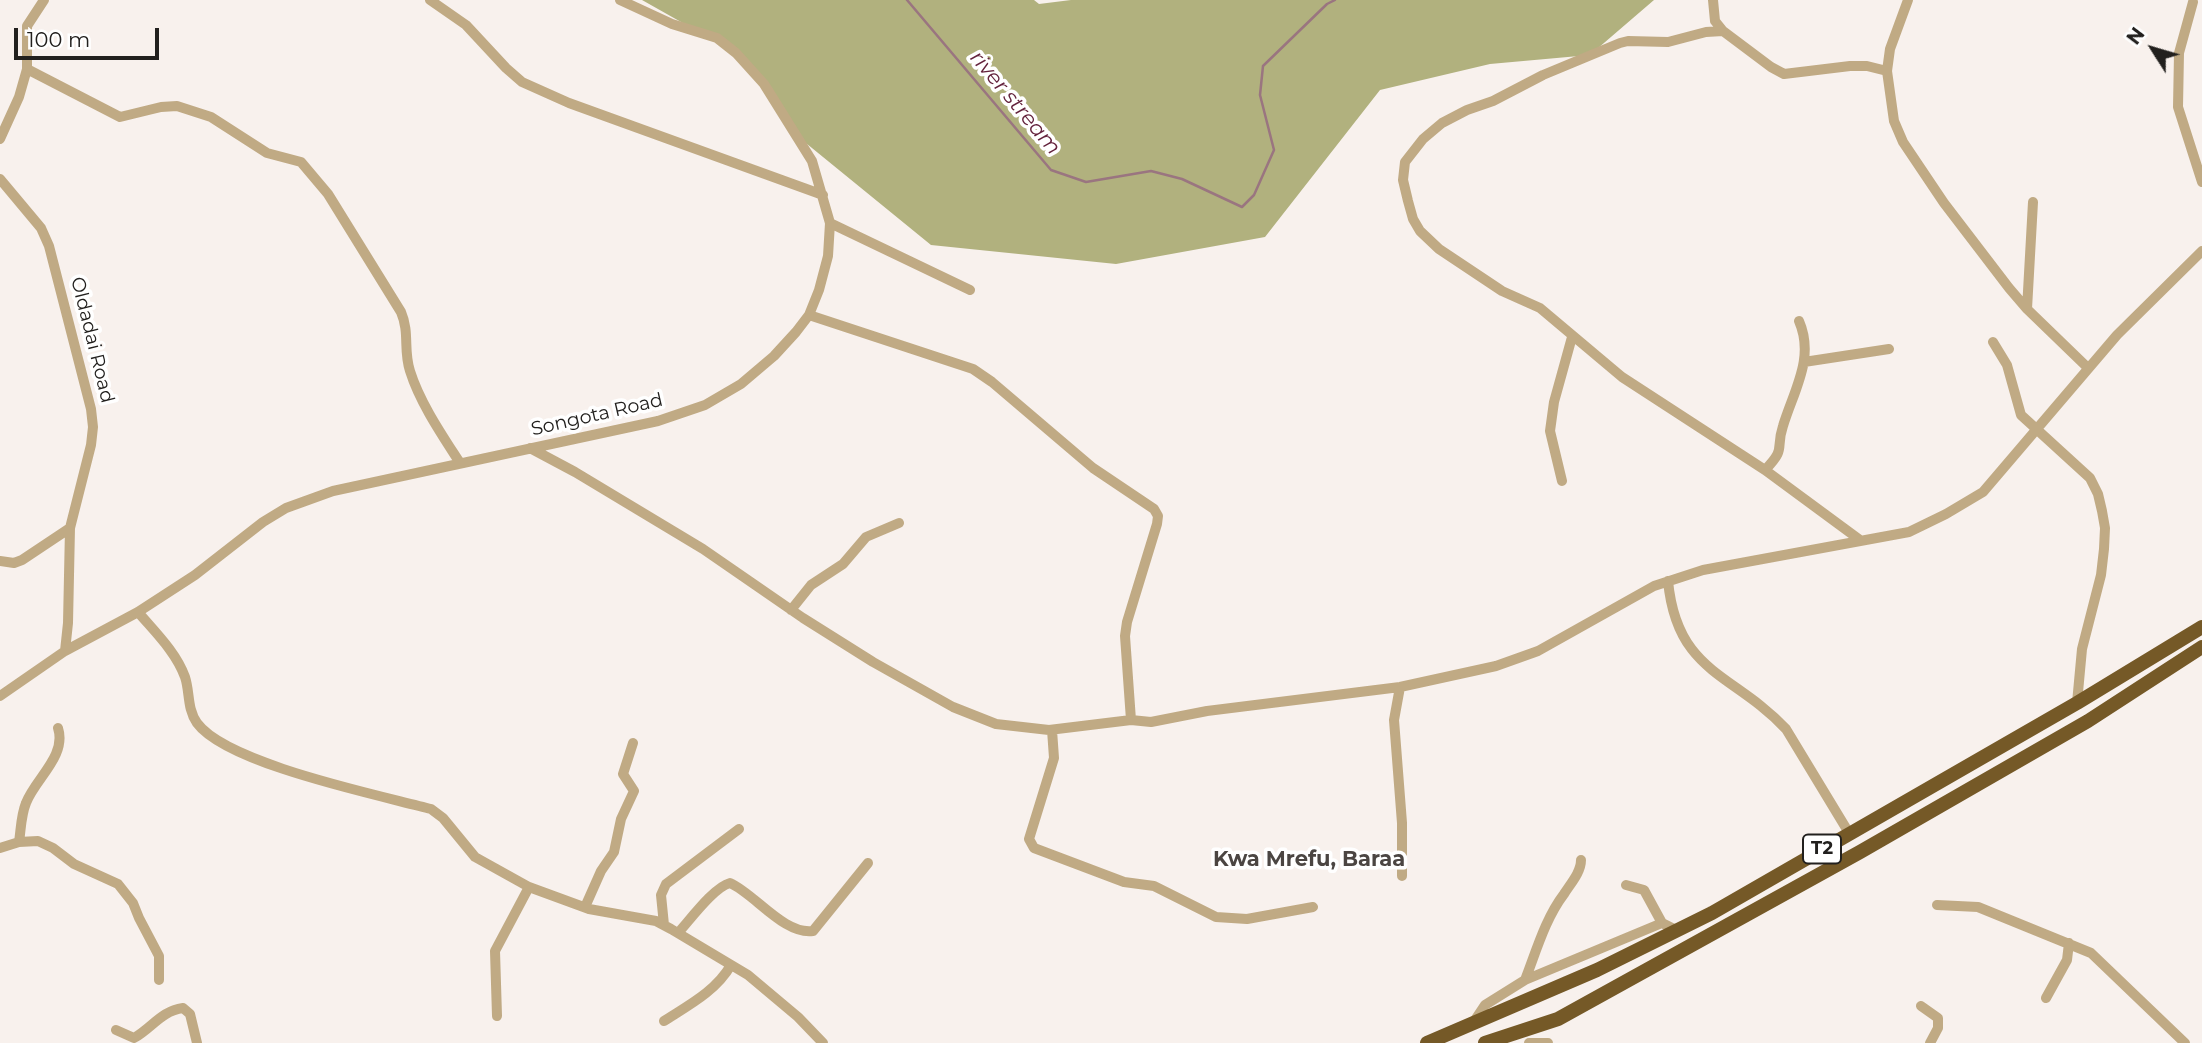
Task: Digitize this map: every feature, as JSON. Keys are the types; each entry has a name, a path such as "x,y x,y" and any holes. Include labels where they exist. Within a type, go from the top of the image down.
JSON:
{"highway":[{"name":"T2","path":"1427,1043 1597,970 1712,913 2077,703 2202,627"},
{"name":"T2","path":"1487,1043 1558,1019 1860,852 2088,721 2202,647"}],"street":[{"path":"0,139 19,97 27,69 27,26 44,0"},
{"path":"430,0 466,25 522,82 569,103 823,195"},
{"name":"Songota Road","path":"0,696 65,651 138,612 195,575 262,522 286,508 333,491 658,421 705,405 741,384 782,348 809,315 820,290 828,256 830,223 812,161 764,84 736,53 717,38 672,24 620,0"},
{"path":"1713,0 1715,21 1723,31 1784,74 1850,66 1867,66 1886,71"},
{"path":"1908,0 1890,49 1886,71 1894,121 1903,142 1944,203 2027,309 2088,368"},
{"path":"2195,2 2179,53 2178,107 2202,181"},
{"path":"1723,31 1668,42 1628,41 1610,46 1442,123 1423,139 1405,162 1403,180 1413,219 1420,231 1465,269 1502,291 1539,308 1622,377 1765,470 1860,540"},
{"path":"27,69 120,117 168,106 187,109 211,117 267,153 294,159 305,165 328,194 401,312 407,326 406,350 410,373 460,463"},
{"name":"Oldadai Road","path":"0,179 41,228 49,246 91,409 91,445 70,528 65,651"},
{"path":"2027,309 2034,202"},
{"path":"830,223 970,290"},
{"path":"530,448 703,549 873,662 953,707 996,724 1052,730 1131,720 1151,722 1270,702 1399,687 1521,659 1639,592 1668,581 1703,570 1909,532 1971,500 1990,485 2117,335 2202,251"},
{"path":"809,315 943,358 983,375 1093,468 1154,509 1158,516 1157,524 1125,636 1131,720"},
{"path":"1765,470 1781,450 1782,427 1797,390 1804,362 1805,337 1799,321"},
{"path":"1562,481 1550,432 1554,402 1572,337"},
{"path":"1993,342 2007,365 2019,411 2036,430 2090,478 2098,494 2105,528 2101,575 2082,649 2077,703"},
{"path":"1804,362 1889,349"},
{"path":"791,610 811,585 843,564 866,537 899,523"},
{"path":"0,561 14,563 22,560 70,528"},
{"path":"1668,581 1674,618 1686,644 1717,676 1777,719 1786,729 1849,833"},
{"path":"138,612 168,647 180,666 186,679 193,718 218,742 332,784 431,809 443,818 475,857 529,887 585,907 640,917 678,933 748,975 779,1000 823,1043"},
{"path":"1399,687 1394,720 1402,823 1402,877"},
{"path":"19,842 26,802 55,756 61,738 58,728"},
{"path":"1052,730 1054,758 1029,839 1034,848 1124,882 1157,887 1216,917 1247,919 1313,907"},
{"path":"585,907 601,871 614,852 621,819 634,791 623,774 633,743"},
{"path":"664,925 661,895 666,884 739,828"},
{"path":"0,848 19,842 46,843 65,860 110,879 125,891 159,956 159,980"},
{"path":"1525,981 1547,924 1576,876 1581,860"},
{"path":"678,933 714,894 730,883 783,922 805,932 813,931 868,863"},
{"path":"1626,885 1644,890 1662,923 1676,930"},
{"path":"496,1016 495,951 529,887"},
{"path":"1937,905 1978,907 2069,943 2098,958 2185,1043"},
{"path":"1473,1024 1485,1005 1525,981 1662,923"},
{"path":"2046,998 2067,960 2069,943"},
{"path":"664,1021 720,982 731,965"},
{"path":"1921,1006 1938,1018 1938,1028 1930,1043"},
{"path":"116,1030 136,1037 163,1014 183,1008 190,1014 197,1043"},
{"path":"1529,1043 1548,1043"}],"green space":[{"path":"642,0 1034,0 1039,4 1071,0 1654,0 1590,55 1490,64 1380,90 1265,237 1116,264 931,245 796,135 736,53"}],"waterway":[{"name":"river stream","path":"907,0 1051,170 1086,182 1151,171 1182,179 1242,207 1254,195 1274,150 1260,95 1263,66 1327,4 1335,0"}],"district":[{"name":"Kwa Mrefu, Baraa","path":"1309,860"}]}
